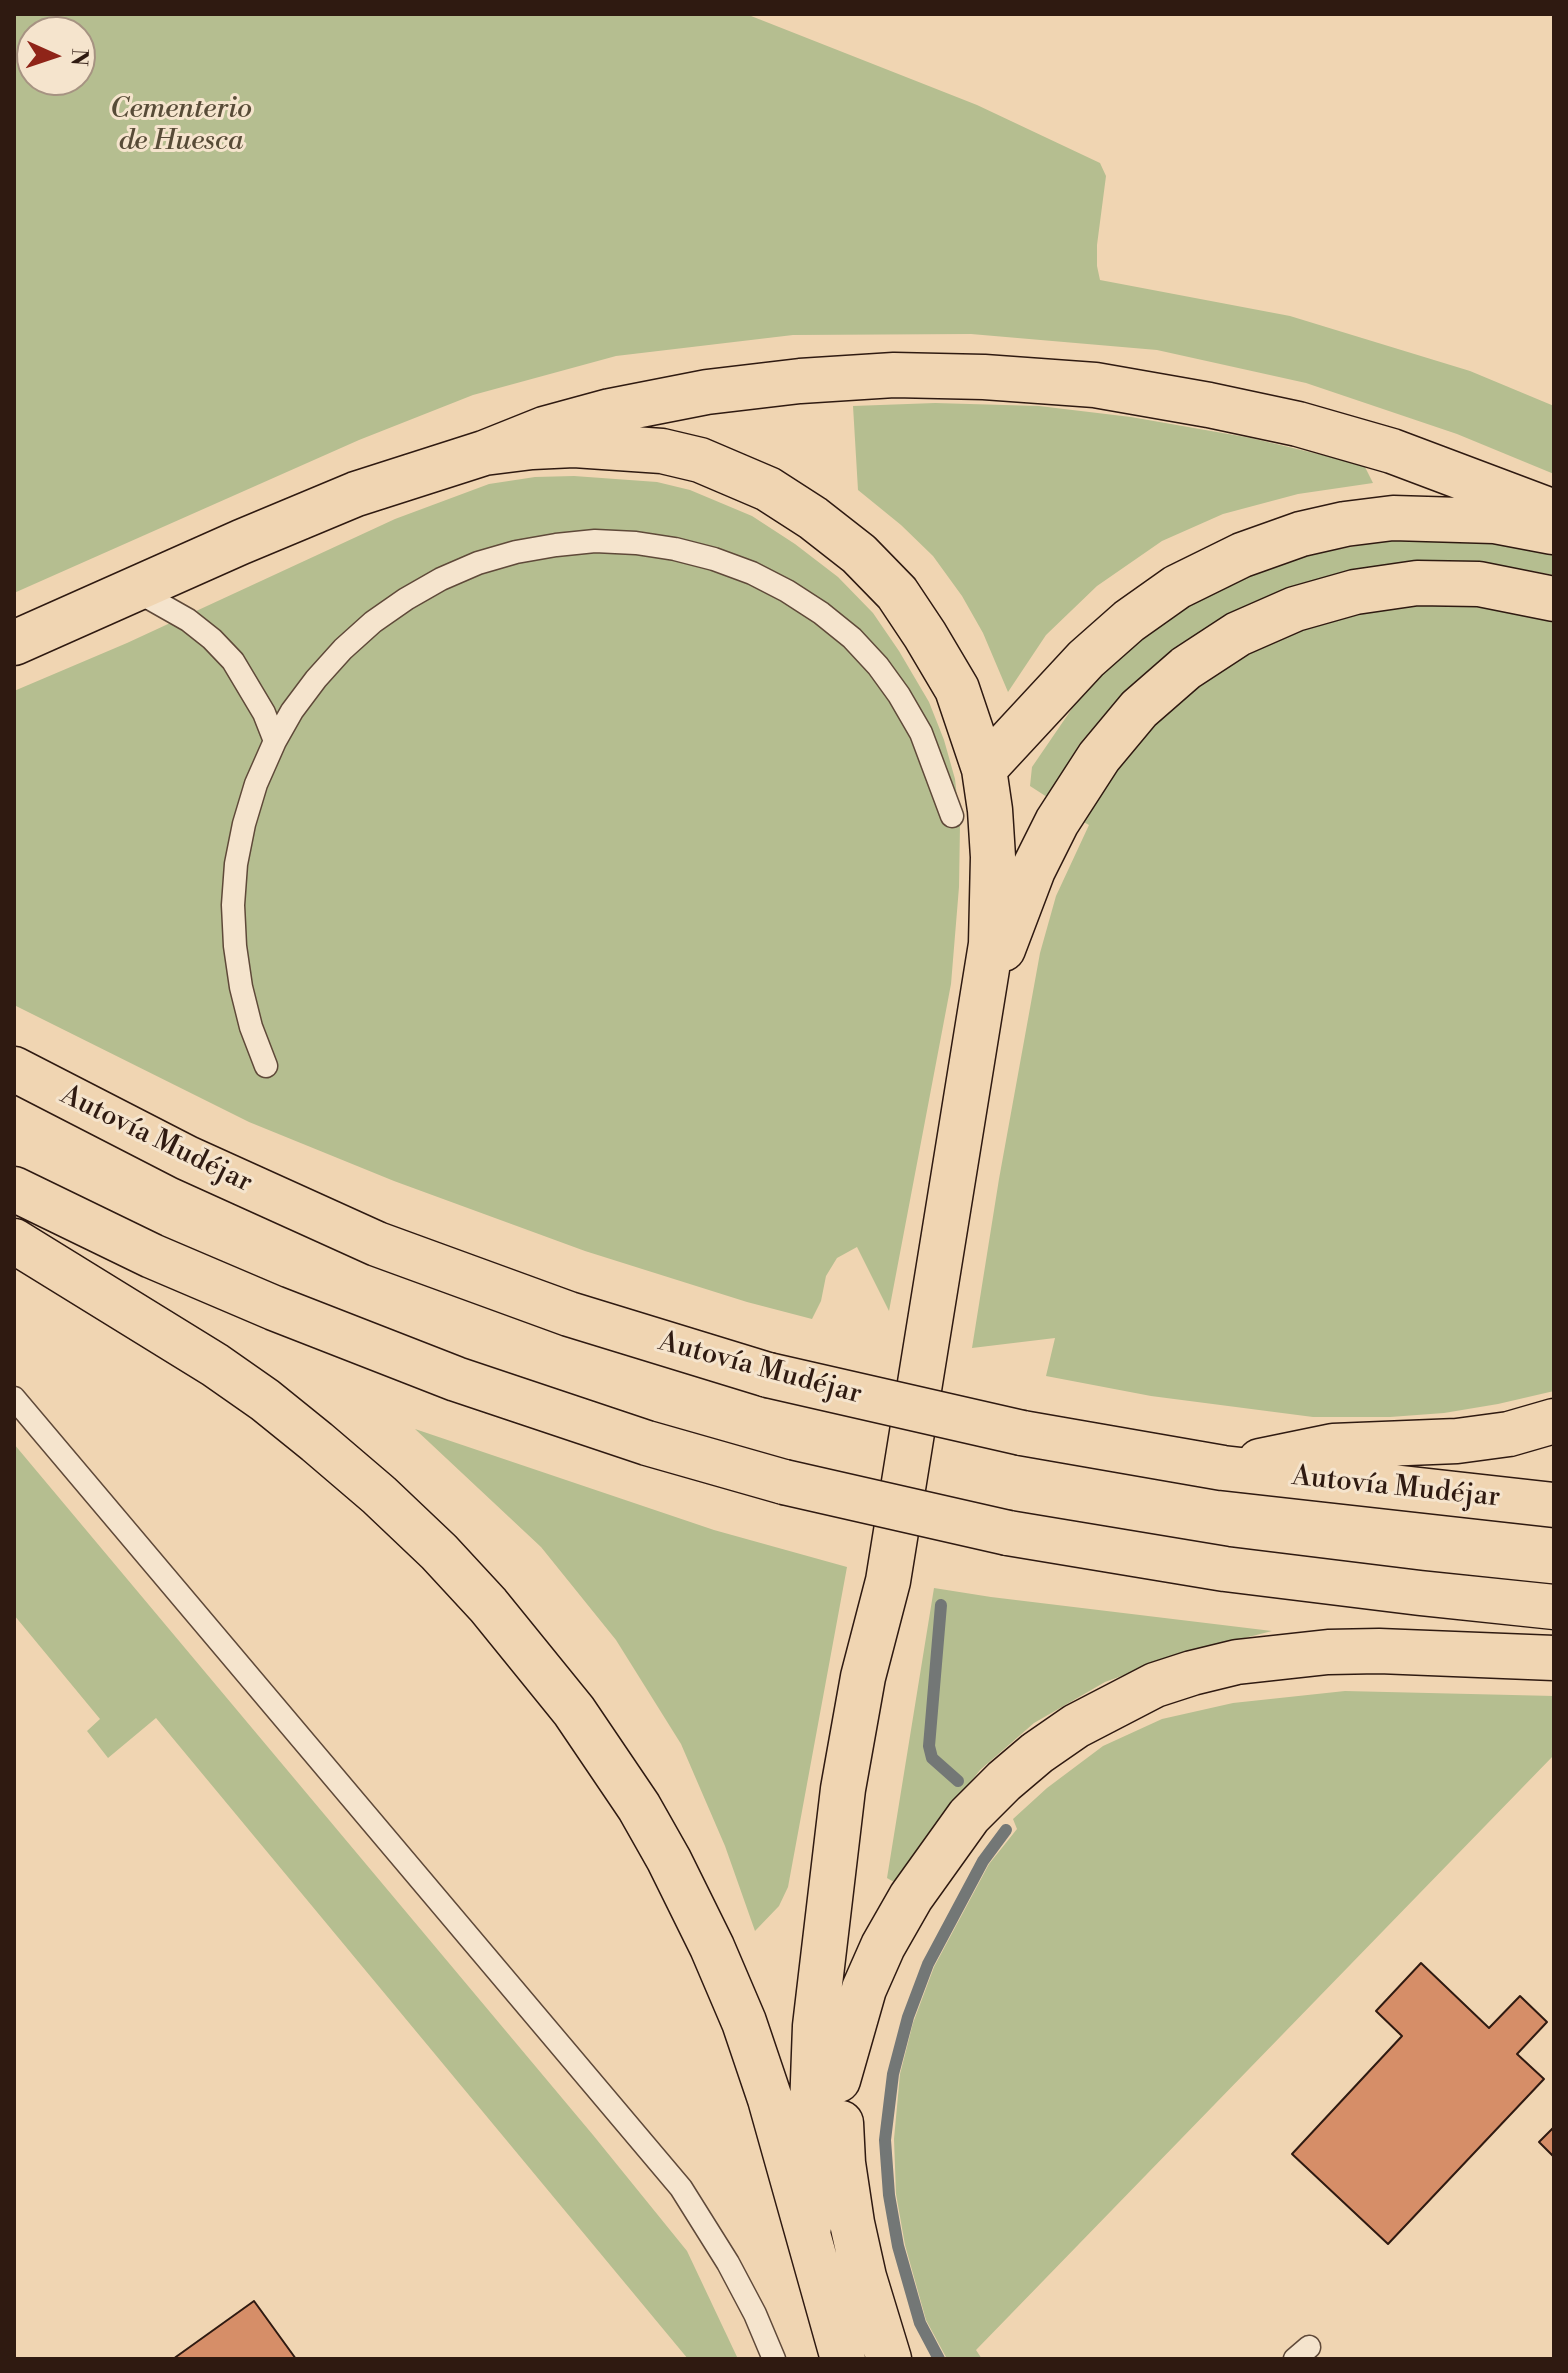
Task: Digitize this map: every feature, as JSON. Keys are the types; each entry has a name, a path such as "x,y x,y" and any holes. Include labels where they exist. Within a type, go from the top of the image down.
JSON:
{"highway":[{"path":"14,643 356,494 484,453 573,420 707,392 800,381 878,376 984,377 1095,385 1298,424 1392,451 1554,512"},
{"path":"484,453 574,445 662,451 700,460 768,489 813,518 859,554 897,593 957,689 984,769 992,841 991,944 888,1581 863,1677 843,1789 815,2026 812,2108 817,2173 808,2233"},
{"path":"984,769 1086,659 1129,621 1177,587 1242,555 1301,534 1393,518 1494,521 1554,533"},
{"path":"980,1020 1016,911 1057,822 1109,745 1139,709 1186,668 1238,634 1295,609 1355,592 1417,583 1479,584 1554,599"},
{"name":"Autovía Mudéjar","path":"14,1069 187,1158 377,1244 569,1314 768,1375 1022,1433 1223,1468 1554,1505"},
{"path":"14,1189 152,1256 274,1308 456,1379 647,1443 784,1482 1008,1533 1225,1569 1554,1607"},
{"path":"14,1241 215,1365 317,1442 439,1552 488,1605 574,1711 639,1807 712,1947 744,2022 770,2099 843,2359"},
{"path":"1223,1468 1333,1446 1457,1441 1509,1434 1554,1421"},
{"path":"888,1581 883,1681 852,1888 838,2080 843,2163 852,2223 864,2277 889,2359"},
{"path":"838,2080 864,1989 883,1946 911,1897 969,1816 1037,1753 1076,1726 1155,1685 1237,1662 1328,1652 1554,1658"}],"lane":[{"path":"266,1066 251,1027 241,987 233,905 236,864 256,784 292,711 343,649 373,622 406,599 478,563 529,550 595,541 675,549 752,573 810,606 852,638 878,666 921,733 952,816"},
{"path":"135,590 188,620 233,661 264,713 275,741"},
{"path":"14,1398 681,2188 728,2263 774,2359"}],"green space":[{"name":"Cementerio de Huesca","path":"14,14 746,14 977,105 1100,163 1106,176 1097,245 1100,280 1290,316 1470,371 1554,406 1554,474 1457,434 1306,383 1157,350 971,334 793,335 616,356 473,395 359,440 14,593"},
{"path":"935,403 1039,406 1131,417 1251,438 1364,465 1373,483 1298,494 1223,514 1162,541 1097,586 1046,635 1008,692 983,633 962,596 933,556 858,490 853,406"},
{"path":"574,476 657,482 690,490 752,516 795,544 838,577 873,613 929,702 944,740 955,779 960,825 959,887 951,984 889,1311 857,1247 837,1258 826,1276 821,1301 812,1319 747,1302 585,1251 394,1181 249,1122 14,1005 14,691 127,643 395,519 489,484 535,477"},
{"path":"1412,536 1551,548 1554,549 1554,575 1481,562 1415,561 1351,570 1288,588 1228,615 1173,650 1123,693 1080,743 1047,797 1030,786 1032,767 1097,672 1182,603 1268,562"},
{"path":"1418,601 1478,602 1554,617 1554,1391 1444,1413 1313,1417 1151,1396 1046,1376 1055,1338 972,1348 1040,953 1056,896 1089,825 1078,819 1152,721 1247,650 1301,625"},
{"path":"415,1429 714,1530 847,1567 788,1887 779,1906 755,1931 725,1846 681,1744 616,1640 541,1547"},
{"path":"14,1444 687,2251 738,2359 688,2359 156,1718 108,1758 87,1731 100,1719 14,1615"},
{"path":"934,1588 1272,1631 1182,1654 1105,1682 1034,1723 980,1770 936,1826 901,1886 887,1878"},
{"path":"1345,1691 1554,1696 1554,1755 976,2350 982,2359 947,2359 926,2320 905,2245 896,2194 894,2139 900,2074 913,2023 934,1967 989,1864 1017,1829 1013,1819 1047,1788 1103,1746 1162,1719 1233,1703"}],"building":[{"path":"1421,1963 1489,2028 1520,1996 1547,2022 1517,2054 1544,2079 1388,2244 1292,2154 1402,2036 1376,2011"},
{"path":"1554,2127 1554,2157 1539,2142"},
{"path":"254,2301 296,2359 173,2359"}],"waterway":[{"path":"941,1605 929,1746 932,1758 958,1781"},
{"path":"939,2359 920,2323 898,2246 889,2195 885,2140 893,2074 908,2017 928,1964 983,1861 1006,1830"}]}
